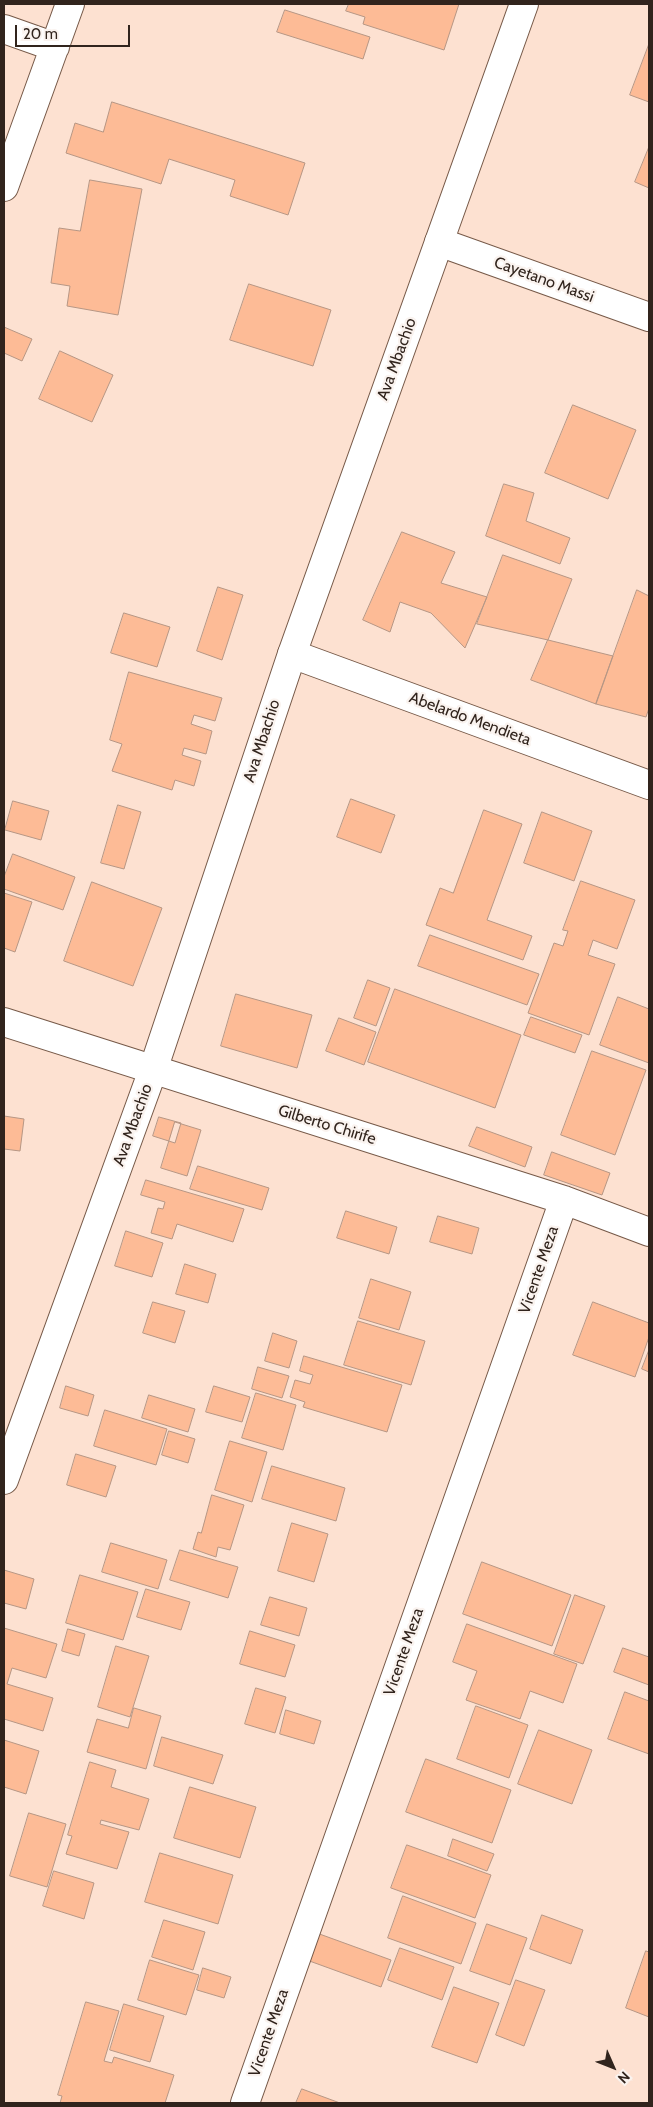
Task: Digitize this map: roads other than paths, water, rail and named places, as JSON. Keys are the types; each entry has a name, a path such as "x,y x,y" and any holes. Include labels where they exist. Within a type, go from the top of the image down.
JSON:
{"street":[{"path":"4,187 70,4"},
{"name":"Ava Mbachio","path":"4,1480 152,1070 292,654 524,4"},
{"path":"4,29 55,47"},
{"name":"Cayetano Massi","path":"439,242 649,317"},
{"name":"Abelardo Mendieta","path":"292,654 649,785"},
{"name":"Gilberto Chirife","path":"4,1022 564,1200 649,1232"},
{"name":"Vicente Meza","path":"245,2103 564,1200"}]}
